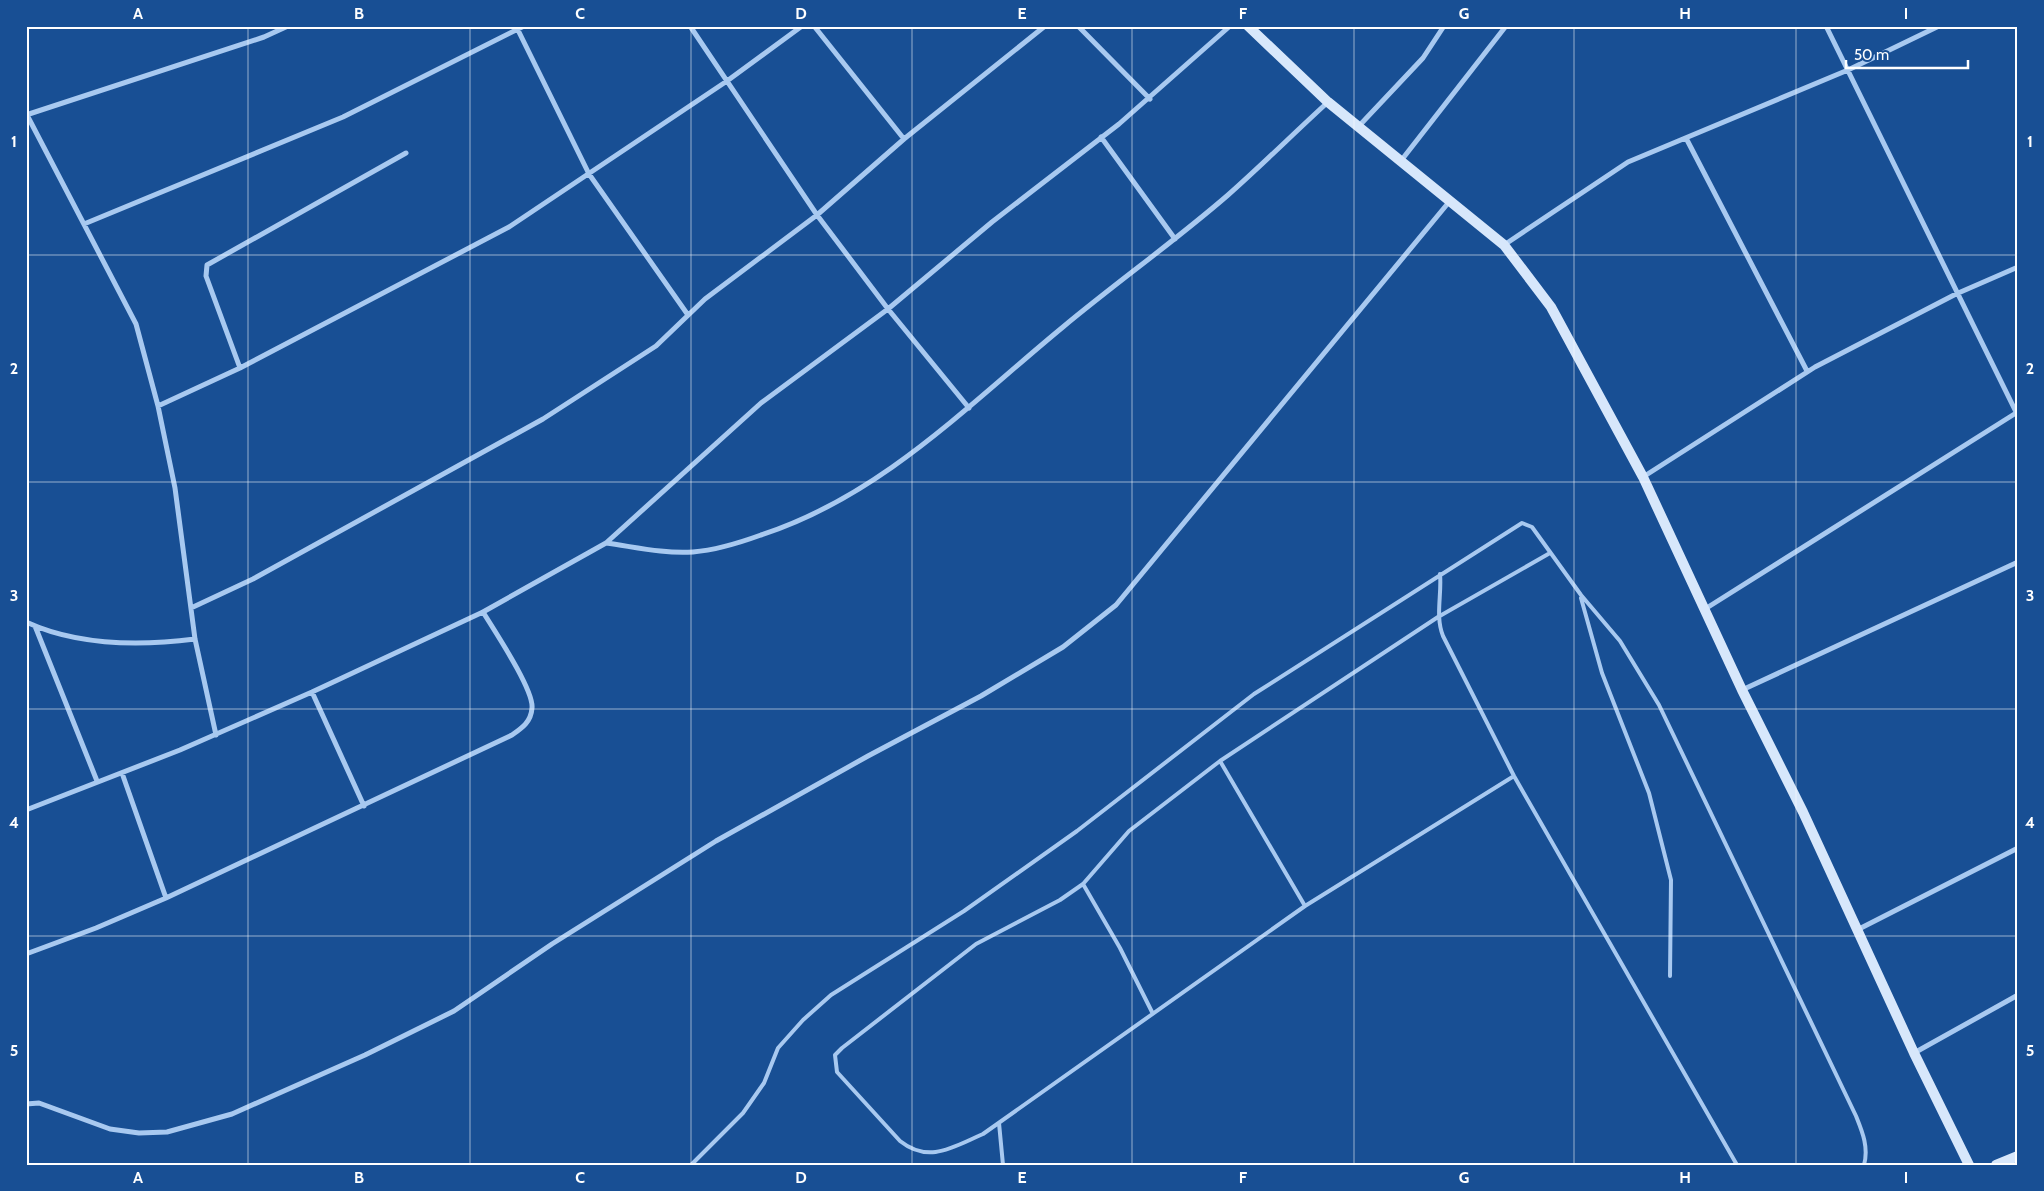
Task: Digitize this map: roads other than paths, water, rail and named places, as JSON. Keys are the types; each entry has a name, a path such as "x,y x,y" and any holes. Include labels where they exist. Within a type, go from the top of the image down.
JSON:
{"street":[{"path":"216,735 195,639 174,488 158,406 136,324 27,115 264,37 288,26"},
{"path":"84,224 342,117 524,26"},
{"path":"690,26 817,215 888,308 969,408"},
{"path":"158,406 240,368 509,227 727,81 802,26"},
{"path":"814,26 904,139"},
{"path":"191,608 253,579 543,419 656,346 724,284 817,215 904,139 1045,26"},
{"path":"1078,26 1150,99"},
{"path":"26,810 216,735 312,692 483,612 606,543 761,403 888,308 992,222 1150,99 1230,26"},
{"path":"1248,26 1328,102 1386,152 1504,245 1552,307 1642,477 1742,690 1803,812 1856,930 1969,1165"},
{"path":"1357,127 1424,58 1444,26"},
{"path":"1400,162 1506,26"},
{"path":"1705,609 2017,415 1826,26"},
{"path":"1504,245 1628,162 1848,70 1939,26"},
{"path":"517,28 589,174 688,315"},
{"path":"606,543 673,553 710,550 793,525 851,495 927,443 1062,327 1175,239 1228,195 1328,102"},
{"path":"1101,138 1175,239"},
{"path":"1686,138 1808,371"},
{"path":"240,368 206,276 207,265 406,153"},
{"path":"26,1104 39,1103 110,1129 139,1133 167,1132 232,1114 365,1055 454,1011 552,944 716,841 868,756 981,696 1063,648 1116,605 1449,202"},
{"path":"1642,477 1808,371 1956,294 2018,267"},
{"path":"1742,690 2018,562"},
{"path":"26,954 96,928 166,898 493,745 528,723 533,708 526,687 483,612"},
{"path":"26,622 65,635 96,641 148,643 195,639"},
{"path":"35,626 97,781"},
{"path":"312,692 364,806"},
{"path":"122,773 166,898"},
{"path":"1856,930 2018,848"},
{"path":"1914,1053 2018,995"},
{"path":"1996,1165 2018,1156"}],"lane":[{"path":"691,1165 743,1113 764,1083 778,1048 803,1020 831,995 964,911 1077,831 1254,694 1522,523 1532,527 1580,596 1620,641 1659,705 1856,1116 1864,1136 1864,1165"},
{"path":"1514,776 1304,906 1152,1012 983,1134 929,1154 909,1148 900,1141 837,1072 835,1055 976,944 1060,900 1083,884 1129,831 1220,761 1438,618 1550,553"},
{"path":"1440,574 1442,592 1438,618 1443,636 1514,776 1737,1165"},
{"path":"1580,596 1602,673 1649,793 1671,880 1670,976"},
{"path":"1220,761 1304,906"},
{"path":"1083,884 1120,948 1152,1012"},
{"path":"999,1123 1003,1165"}]}
